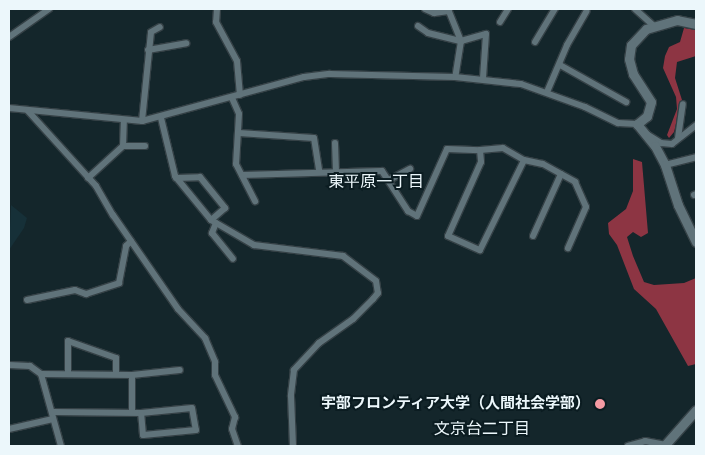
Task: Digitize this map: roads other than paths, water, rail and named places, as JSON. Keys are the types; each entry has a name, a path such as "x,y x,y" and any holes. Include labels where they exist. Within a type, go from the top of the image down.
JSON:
{"street":[{"path":"9,37 49,9"},
{"path":"217,9 216,22 237,61 240,95"},
{"path":"425,9 434,13 448,10 461,41 455,76"},
{"path":"500,22 508,9"},
{"path":"535,42 555,9"},
{"path":"635,9 646,11 653,25"},
{"path":"547,92 567,45 588,11"},
{"path":"9,108 124,121 142,121 161,118 276,84 330,74 455,76 483,78 547,92 618,123 637,124 647,116 651,102 633,74 630,53 640,33 653,25 677,20 696,24"},
{"path":"418,26 428,33 461,41 486,34 483,78"},
{"path":"142,121 151,32 160,27"},
{"path":"148,50 186,43"},
{"path":"560,65 626,102"},
{"path":"232,98 240,114 236,164 255,201"},
{"path":"678,138 682,104"},
{"path":"28,111 88,178 178,309 205,338 215,362 215,375 235,417 232,429 238,446"},
{"path":"161,118 170,166 176,178 214,222 254,245 343,256 376,281 378,287 373,299 353,319 319,343 294,370 292,446"},
{"path":"123,146 124,121"},
{"path":"637,124 655,146 665,165 678,205 696,242"},
{"path":"643,133 667,144 696,125"},
{"path":"239,133 314,138 318,172"},
{"path":"335,143 336,170"},
{"path":"88,178 123,146 145,146"},
{"path":"242,175 336,170 373,169 382,171 408,211 417,216 447,149 480,150 504,148 524,160 543,164 575,182 586,207 568,248"},
{"path":"480,150 481,162 448,236 480,250 524,160"},
{"path":"665,165 696,157"},
{"path":"389,180 410,169"},
{"path":"533,236 561,174"},
{"path":"176,178 200,177 225,208 214,222 212,233 233,259"},
{"path":"27,300 75,290 86,294 119,283 126,246 131,241"},
{"path":"68,373 68,341 116,358 116,373"},
{"path":"9,365 30,366 41,374 61,446"},
{"path":"41,374 116,373 132,375 180,370"},
{"path":"132,375 132,411"},
{"path":"9,429 53,415 132,411 141,413 192,408 196,430 142,435 141,413"},
{"path":"628,446 645,441 665,446 696,410"}],"place":[{"name":"宇部フロンティア大学（人間社会学部）","path":"600,404"}],"district":[{"name":"東平原一丁目","path":"376,182"},
{"name":"文京台二丁目","path":"482,429"}]}
